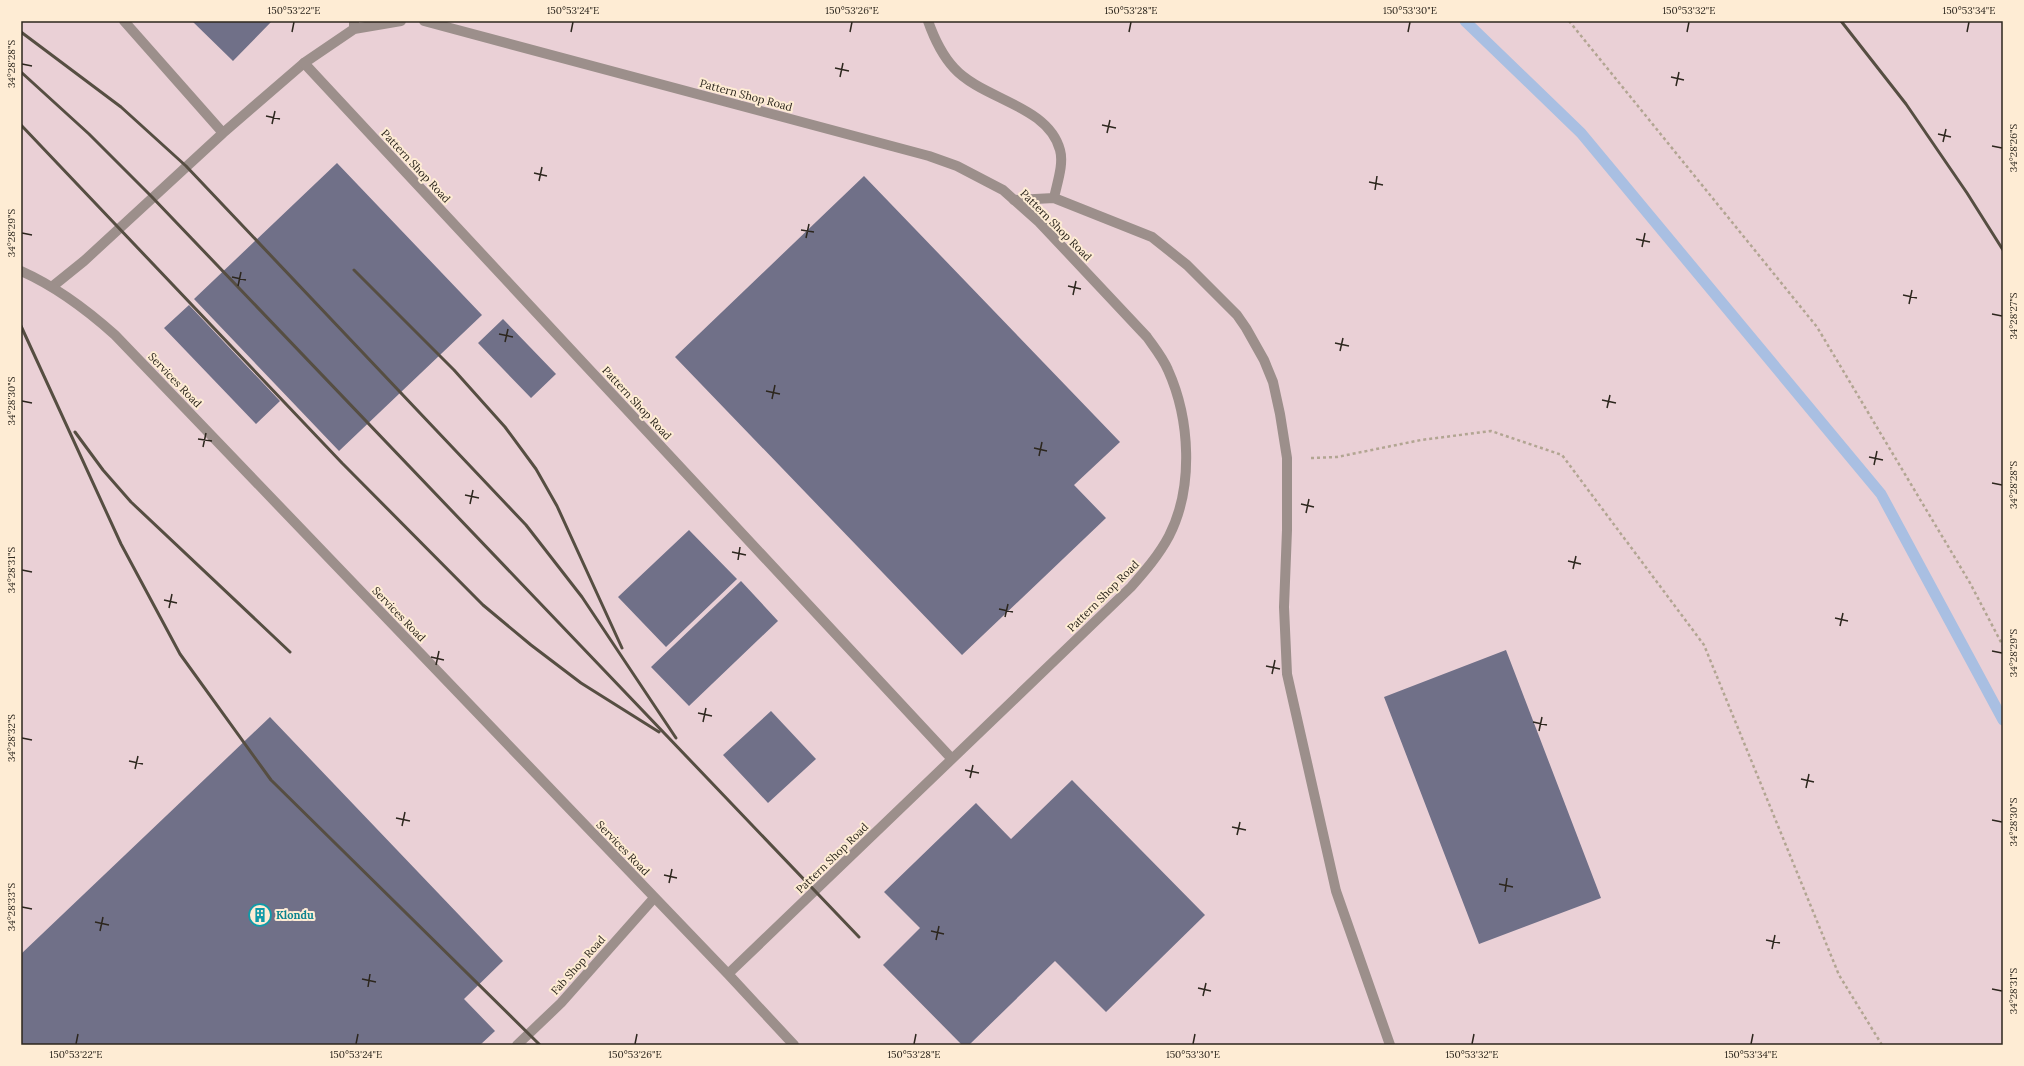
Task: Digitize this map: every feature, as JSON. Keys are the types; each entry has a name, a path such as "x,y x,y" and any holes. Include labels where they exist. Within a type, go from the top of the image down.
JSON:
{"street":[{"path":"124,21 222,133"},
{"path":"53,286 84,261 222,133 304,63 354,25 401,21"},
{"name":"Pattern Shop Road","path":"424,21 929,156 957,166 985,179 1003,190 1039,222 1147,337 1159,353 1168,369 1181,406 1186,435 1187,458 1181,500 1169,536 1144,573 728,974"},
{"path":"928,21 936,42 955,69 984,90 1035,116 1050,131 1060,150 1061,160 1054,198"},
{"name":"Pattern Shop Road","path":"304,63 952,759"},
{"path":"1014,200 1054,198 1135,229 1157,240 1186,265 1237,315 1256,344 1273,382 1287,458 1287,530 1284,607 1288,674 1336,891 1390,1045"},
{"name":"Services Road","path":"21,271 53,286 87,309 115,335 728,974 794,1045"},
{"name":"Fab Shop Road","path":"517,1045 561,1003 654,898"}],"path":[{"path":"1570,21 1817,327 1970,583 2003,646"},
{"path":"1287,458 1336,457 1421,440 1491,431 1562,455 1704,645 1839,976 1882,1045"}],"shaded area":[{"path":"21,21 2003,21 2003,1045 21,1045"}],"building":[{"path":"192,21 272,21 233,61"},
{"path":"337,163 482,315 339,451 194,299"},
{"path":"864,176 1120,442 1074,485 1106,518 962,655 675,357"},
{"path":"189,305 280,401 256,424 164,328"},
{"path":"503,319 556,374 531,398 478,343"},
{"path":"689,530 737,579 666,647 618,597"},
{"path":"741,581 778,621 689,706 651,667"},
{"path":"1506,650 1601,898 1479,944 1384,697"},
{"path":"771,711 816,759 768,803 723,755"},
{"name":"Klondu","path":"270,717 503,961 464,999 495,1031 480,1045 21,1045 21,954"},
{"path":"1072,780 1205,915 1106,1012 1055,961 969,1045 962,1045 883,965 920,928 884,892 976,803 1011,839"}],"waterway":[{"path":"1465,21 1581,133 1881,494 2003,720"}],"railway":[{"path":"1841,21 1906,104 1967,193 2003,250"},
{"path":"21,32 121,107 186,166 526,525 582,597 676,738"},
{"path":"21,72 89,134 152,197 859,937"},
{"path":"21,125 342,463 483,605 531,645 581,683 659,732"},
{"path":"354,270 454,370 505,427 536,469 557,506 622,648"},
{"path":"21,326 121,544 180,654 271,780 540,1045"},
{"path":"75,432 103,470 131,502 290,652"}],"place":[{"name":"Klondu","path":"260,915"}]}
